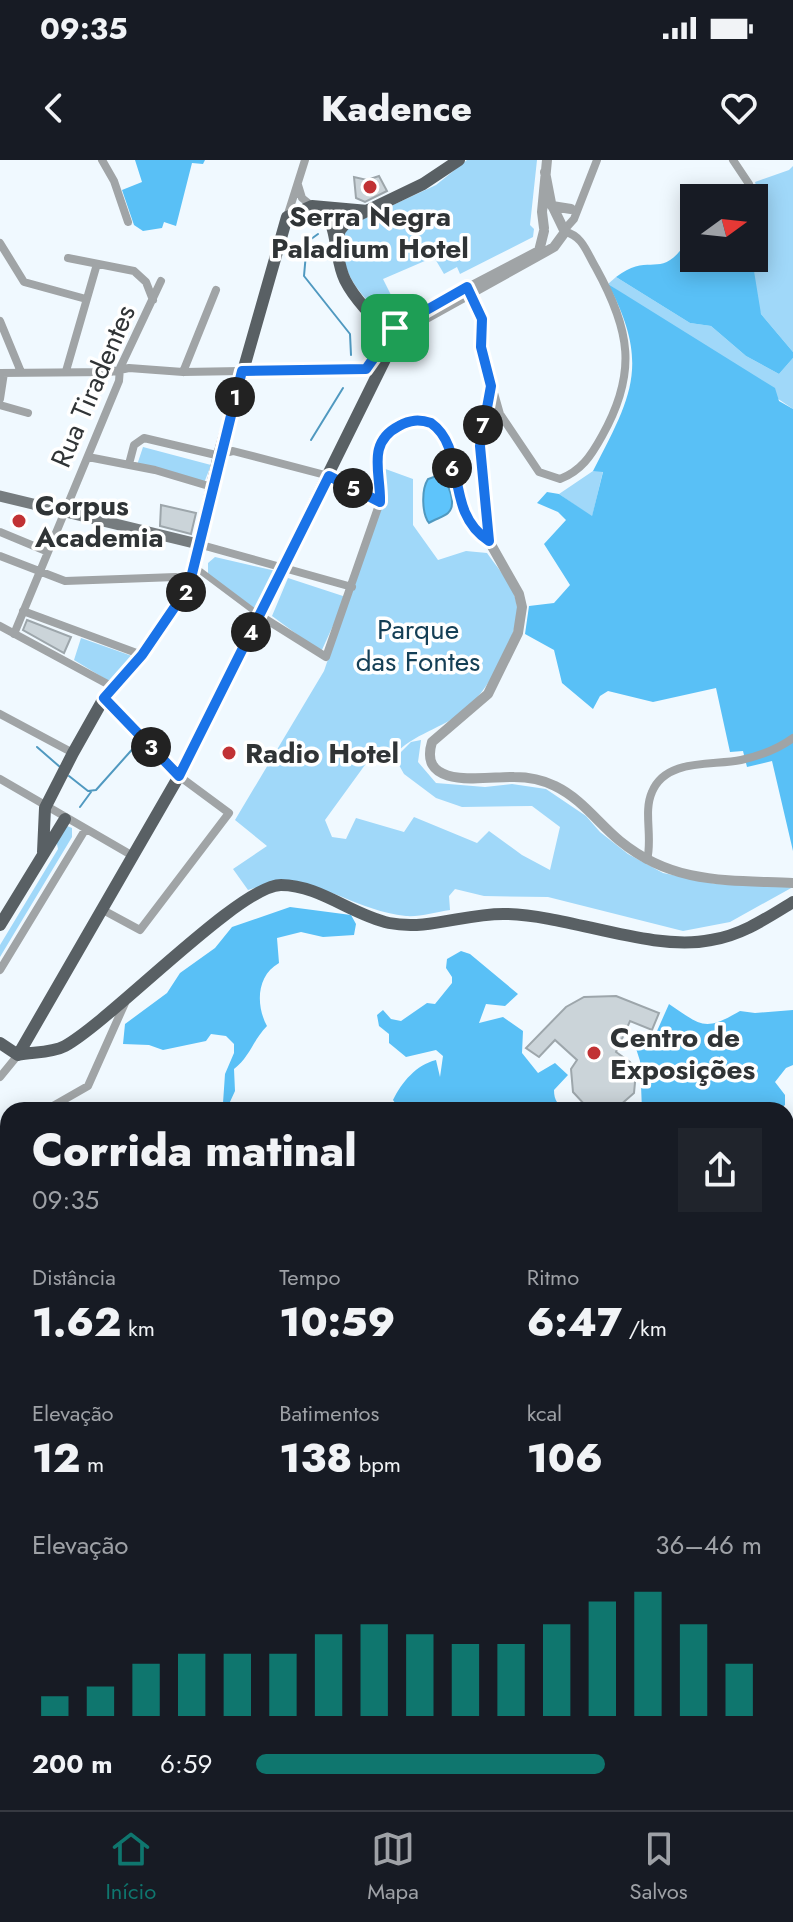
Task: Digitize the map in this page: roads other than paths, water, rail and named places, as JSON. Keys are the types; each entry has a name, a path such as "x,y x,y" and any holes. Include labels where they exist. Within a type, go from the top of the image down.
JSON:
{"main road":[{"path":"335,245 344,224 423,184 459,160"},
{"path":"43,852 45,808 73,753 109,692 142,655 189,586 219,455 287,217 317,207 368,211"},
{"path":"18,1055 179,776 329,476 372,372 392,337 352,292 335,245 331,222 317,207"},
{"path":"0,496 198,544"},
{"path":"0,925 65,819"},
{"path":"0,1043 18,1055 63,1048 127,999 234,906 257,891 281,885 304,889 356,912 400,924 427,926 508,914 682,942 713,940 740,932 793,902"}],"street":[{"path":"102,160 114,181 128,222"},
{"path":"287,217 305,160"},
{"path":"544,229 551,239 562,228 581,201 597,160"},
{"path":"733,160 749,184"},
{"path":"546,166 552,206 562,228"},
{"path":"469,291 539,251 544,229 542,212 546,166"},
{"path":"298,182 302,198 317,207"},
{"path":"392,337 405,321 547,254 571,209 581,201"},
{"path":"552,206 571,209"},
{"path":"469,291 482,319 481,347 505,424 534,466 548,477 560,479 573,474 591,456 619,406 626,367 625,336 618,309 579,238 550,220 544,229"},
{"path":"0,243 19,277 31,285 86,299"},
{"path":"68,258 134,271 146,282 153,301"},
{"path":"66,371 97,264"},
{"name":"Rua Tiradentes","path":"39,572 119,381 120,368 161,281"},
{"path":"183,372 216,290"},
{"path":"0,321 21,372"},
{"path":"28,413 0,402 2,373 110,372 120,368 183,372 372,372"},
{"path":"489,541 480,446 491,386"},
{"path":"195,567 259,615 320,656 327,656 380,502 377,449 396,428 417,420 435,426 445,440 468,522 489,541 519,594 520,626 484,700 432,742 433,764 450,778 515,777 555,786 581,803 617,838 647,860 701,880 793,883"},
{"path":"129,464 134,445 144,438 219,455 233,451 329,476 380,502"},
{"path":"88,457 129,464 212,487"},
{"path":"0,532 46,551"},
{"path":"198,544 352,587"},
{"path":"0,556 73,582 180,577 189,586"},
{"path":"14,634 39,572"},
{"path":"23,611 142,655"},
{"path":"0,626 109,692 179,776 228,811 228,817 136,931 103,910"},
{"path":"0,714 73,753"},
{"path":"647,860 651,832 649,801 658,781 675,769 743,759 793,738"},
{"path":"0,779 45,808 133,856"},
{"path":"0,970 85,830"},
{"path":"60,1102 88,1086 127,999"},
{"path":"0,1077 18,1055"}],"waterway":[{"path":"318,234 307,242 304,276 350,334 351,355"},
{"path":"311,440 343,388"},
{"path":"69,776 88,791 96,790 137,744"},
{"path":"37,747 60,767"},
{"path":"80,807 91,792"}],"place":[{"name":"Serra Negra Paladium Hotel","path":"370,187"},
{"name":"Corpus Academia","path":"19,521"},
{"name":"Radio Hotel","path":"229,753"},
{"name":"Centro de Exposições","path":"594,1053"}],"park label":[{"name":"Parque das Fontes","path":"418,645"}]}
